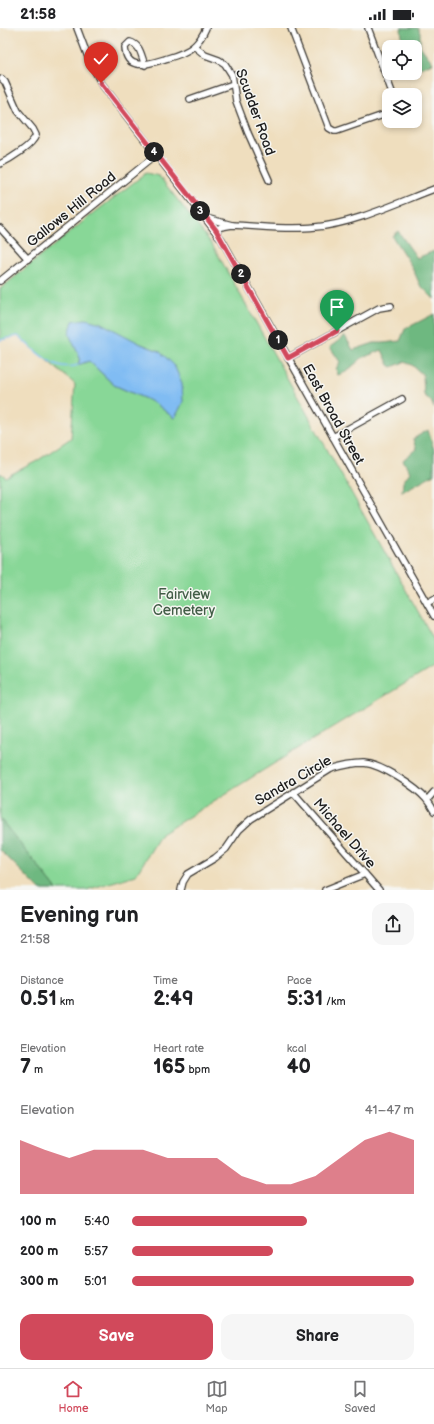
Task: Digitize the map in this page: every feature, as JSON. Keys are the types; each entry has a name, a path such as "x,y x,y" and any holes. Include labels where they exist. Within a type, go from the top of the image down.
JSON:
{"street":[{"name":"East Broad Street","path":"77,28 90,62 101,83 216,230 434,616"},
{"path":"145,65 176,55 194,46 206,28"},
{"path":"292,28 329,128 334,132 337,132 382,116"},
{"path":"368,28 390,88"},
{"name":"Scudder Road","path":"194,46 205,55 225,64 232,75 236,101 248,134 269,180"},
{"path":"0,164 7,161 30,144 36,135 18,111 8,86 2,79"},
{"path":"190,99 233,84"},
{"name":"Gallows Hill Road","path":"0,281 156,155"},
{"path":"206,218 232,225 290,228 315,227 330,225 386,208 434,190"},
{"path":"216,230 221,227 232,225"},
{"path":"0,228 28,259"},
{"path":"288,358 379,308 391,306"},
{"path":"333,437 402,399"},
{"path":"427,603 434,599"},
{"name":"Sandra Circle","path":"181,890 183,882 188,874 215,858 226,849 239,830 252,819 330,769 343,765 364,763 372,765 388,772 411,787 427,800 434,811"},
{"name":"Michael Drive","path":"293,792 379,890"},
{"path":"427,800 434,792"},
{"path":"325,890 365,874"}],"green space":[{"path":"401,28 418,28 420,40 402,40"},
{"path":"422,49 433,63 422,67"},
{"name":"Fairview Cemetery","path":"146,173 159,176 212,244 434,640 434,666 161,834 136,875 86,890 57,890 0,819 0,473 6,477 37,461 71,438 75,384 18,336 0,340 0,289","holes":["141,344 159,351 177,412 174,418 155,403 114,385 89,361 78,364 80,358"]},
{"path":"398,231 417,258 434,251 434,299 420,285 412,267 392,236"},
{"path":"434,314 434,408 431,401 424,395 423,375 412,365 404,362 392,367 389,365 382,350 362,358 346,372 338,375 336,369 340,362 330,347 345,336 353,350 374,343 400,341 405,329"},
{"path":"428,430 434,450 434,474 402,492 403,482 410,472 403,460 416,449 413,439"},
{"path":"0,819 57,890 40,890 0,850"}],"water":[{"path":"86,319 101,323 141,344 159,351 174,365 182,383 183,402 174,418 155,403 114,385 89,361 78,365 80,358 69,334 73,321"}],"waterway":[{"path":"0,340 18,336 45,359 53,363 69,367 78,365"}],"route":[{"path":"101,83 216,230 288,358 337,331"}]}
